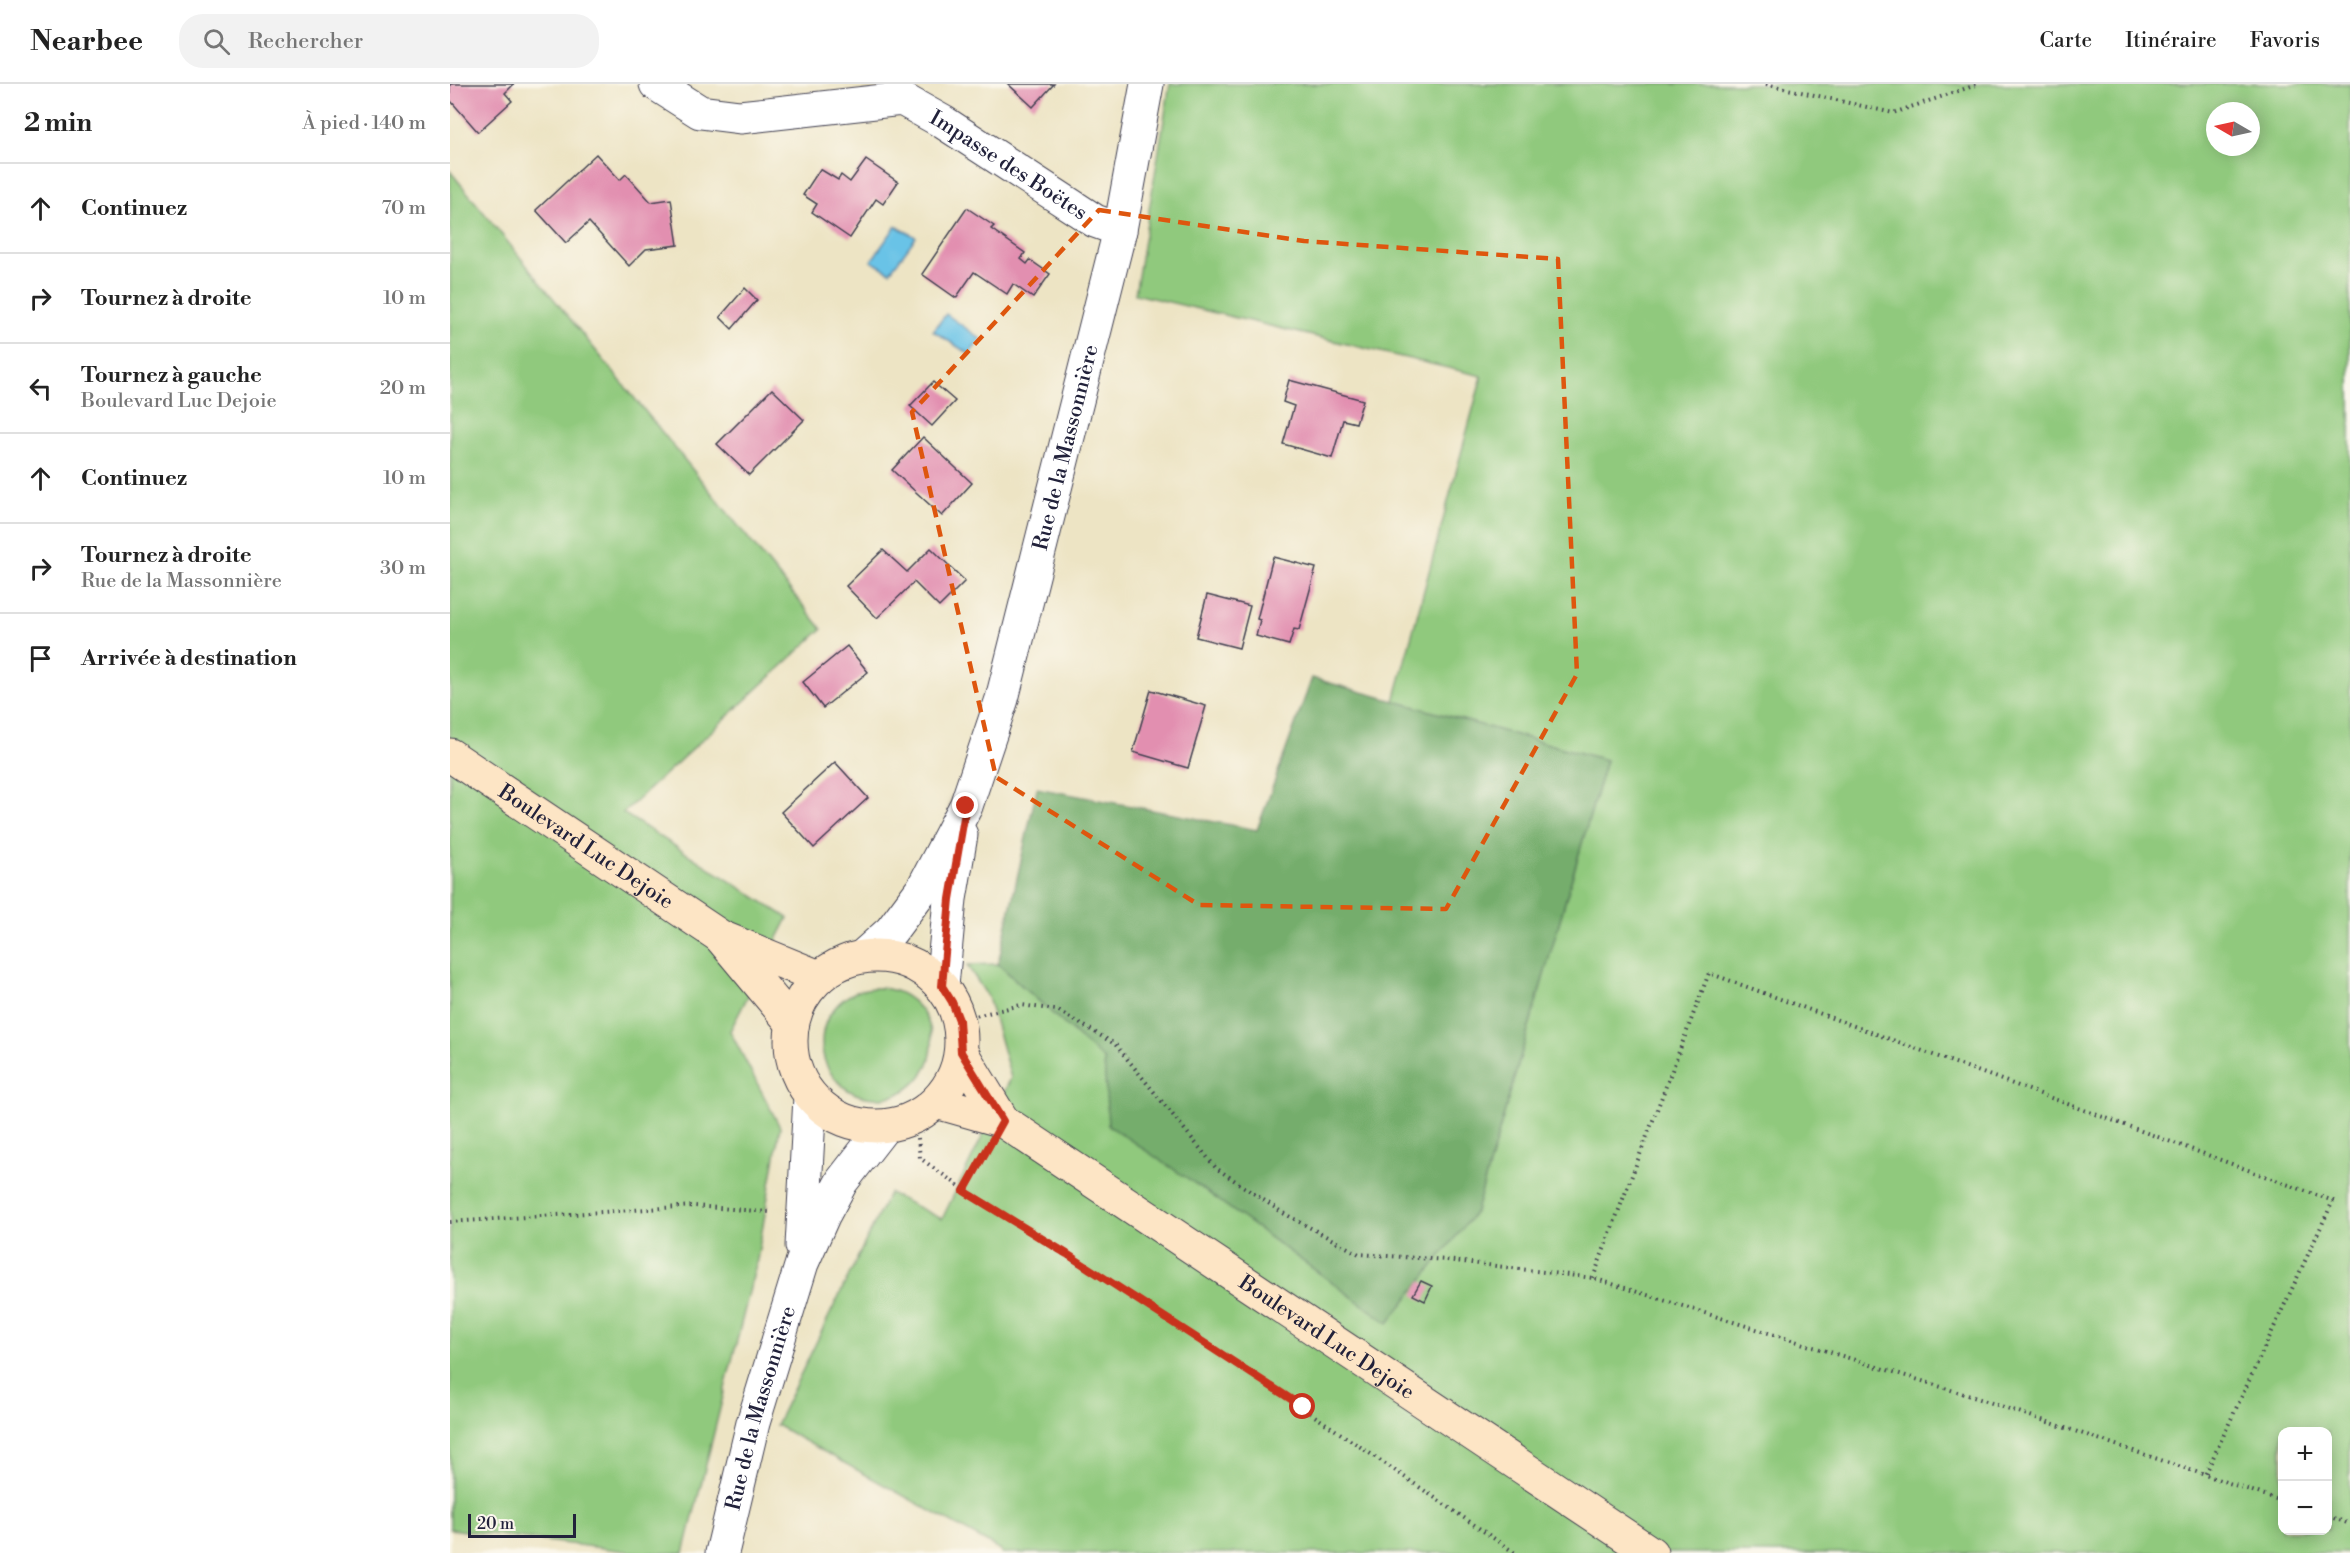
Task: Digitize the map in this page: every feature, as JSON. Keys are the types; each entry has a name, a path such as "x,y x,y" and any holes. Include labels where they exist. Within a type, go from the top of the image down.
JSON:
{"main road":[{"name":"Boulevard Luc Dejoie","path":"450,755 721,937 819,977"},
{"name":"Boulevard Luc Dejoie","path":"721,937 792,1023"},
{"path":"863,956 885,956 906,961 926,971 942,986 952,1002 960,1036 957,1070 948,1087 927,1109 885,1126 863,1126 843,1120 826,1111 810,1096 798,1076 791,1052 792,1023 802,998 819,977 839,963 863,956"},
{"name":"Boulevard Luc Dejoie","path":"960,1036 1003,1121"},
{"name":"Boulevard Luc Dejoie","path":"927,1109 1003,1121 1651,1553"}],"street":[{"name":"Impasse des Boëtes","path":"656,84 700,112 740,117 902,99 943,122 1095,221 1120,230"},
{"name":"Rue de la Massonnière","path":"942,986 950,899 966,806 1002,699 1120,230 1147,84"},
{"name":"Rue de la Massonnière","path":"863,956 891,931 923,888 966,806"},
{"name":"Rue de la Massonnière","path":"802,1263 810,1096"},
{"name":"Rue de la Massonnière","path":"722,1553 753,1423 802,1263 842,1181 885,1126"}],"path":[{"path":"1766,84 1893,113 1979,84"},
{"path":"1593,1278 1709,973 2333,1201 2205,1475"},
{"path":"960,1036 1021,1005 1057,1010 1115,1044 1216,1168 1283,1213 1359,1254 1447,1260 1593,1278 1983,1400 2278,1499"},
{"path":"927,1109 920,1158 964,1191 1067,1254 1303,1407 1515,1553"},
{"path":"964,1191 1003,1121"},
{"path":"450,1222 694,1206 803,1214"},
{"path":"2332,1517 2350,1524"}],"highlighted area":[{"path":"1099,210 1304,241 1558,259 1577,674 1446,909 1199,905 996,777 912,412"}],"green space":[{"path":"1170,84 2350,84 2350,1553 1001,1553 1001,1550 776,1425 889,1193 942,1219 1011,1078 988,997 967,965 998,964 1104,1060 1109,1125 1203,1189 1388,1322 1476,1211 1606,760 1394,701 1482,376 1135,294"},
{"path":"450,171 822,629 623,813 788,918 730,1031 780,1127 757,1260 684,1553 641,1553 450,1529"},
{"path":"1312,678 1606,760 1476,1211 1388,1323 1203,1189 1108,1125 1104,1060 998,964 1037,788 1257,830"},
{"path":"877,988 898,993 916,1004 927,1022 932,1043 927,1064 916,1082 898,1093 877,1098 856,1093 838,1082 827,1064 822,1043 827,1022 838,1004 856,993"}],"water":[{"path":"896,226 916,237 890,272 871,261"},
{"path":"946,314 981,339 969,354 933,331"}],"building":[{"path":"450,84 514,84 505,93 512,101 478,132 450,100"},
{"path":"1008,84 1054,84 1033,107"},
{"path":"596,154 620,180 626,174 651,202 671,199 678,245 646,249 629,266 589,222 566,243 536,210"},
{"path":"866,160 898,182 883,204 876,199 850,238 812,212 817,204 803,195 820,169 838,180 841,175 850,182"},
{"path":"967,208 994,226 991,229 1025,253 1021,259 1027,264 1030,260 1050,274 1033,298 1013,284 1007,294 974,272 956,298 922,274"},
{"path":"745,288 757,300 732,329 720,317"},
{"path":"1289,380 1363,400 1356,423 1343,420 1332,458 1283,444 1294,406 1283,402"},
{"path":"933,382 955,401 932,426 910,406"},
{"path":"772,389 804,420 749,475 717,444"},
{"path":"923,437 972,483 942,516 892,470"},
{"path":"931,548 965,581 939,607 914,582 877,618 846,586 883,550 907,572"},
{"path":"1273,557 1316,568 1299,630 1294,629 1289,645 1256,636 1260,620 1257,619"},
{"path":"1207,595 1250,606 1239,648 1196,637"},
{"path":"847,646 868,672 823,708 803,682"},
{"path":"1151,690 1206,706 1188,768 1133,752"},
{"path":"835,762 868,798 814,848 781,812"},
{"path":"1421,1281 1432,1286 1425,1301 1413,1295"}],"route":[{"path":"966,806 950,899 942,986 959,1020 962,1036 961,1052 1003,1121 964,1191 1067,1254 1303,1407"}]}
